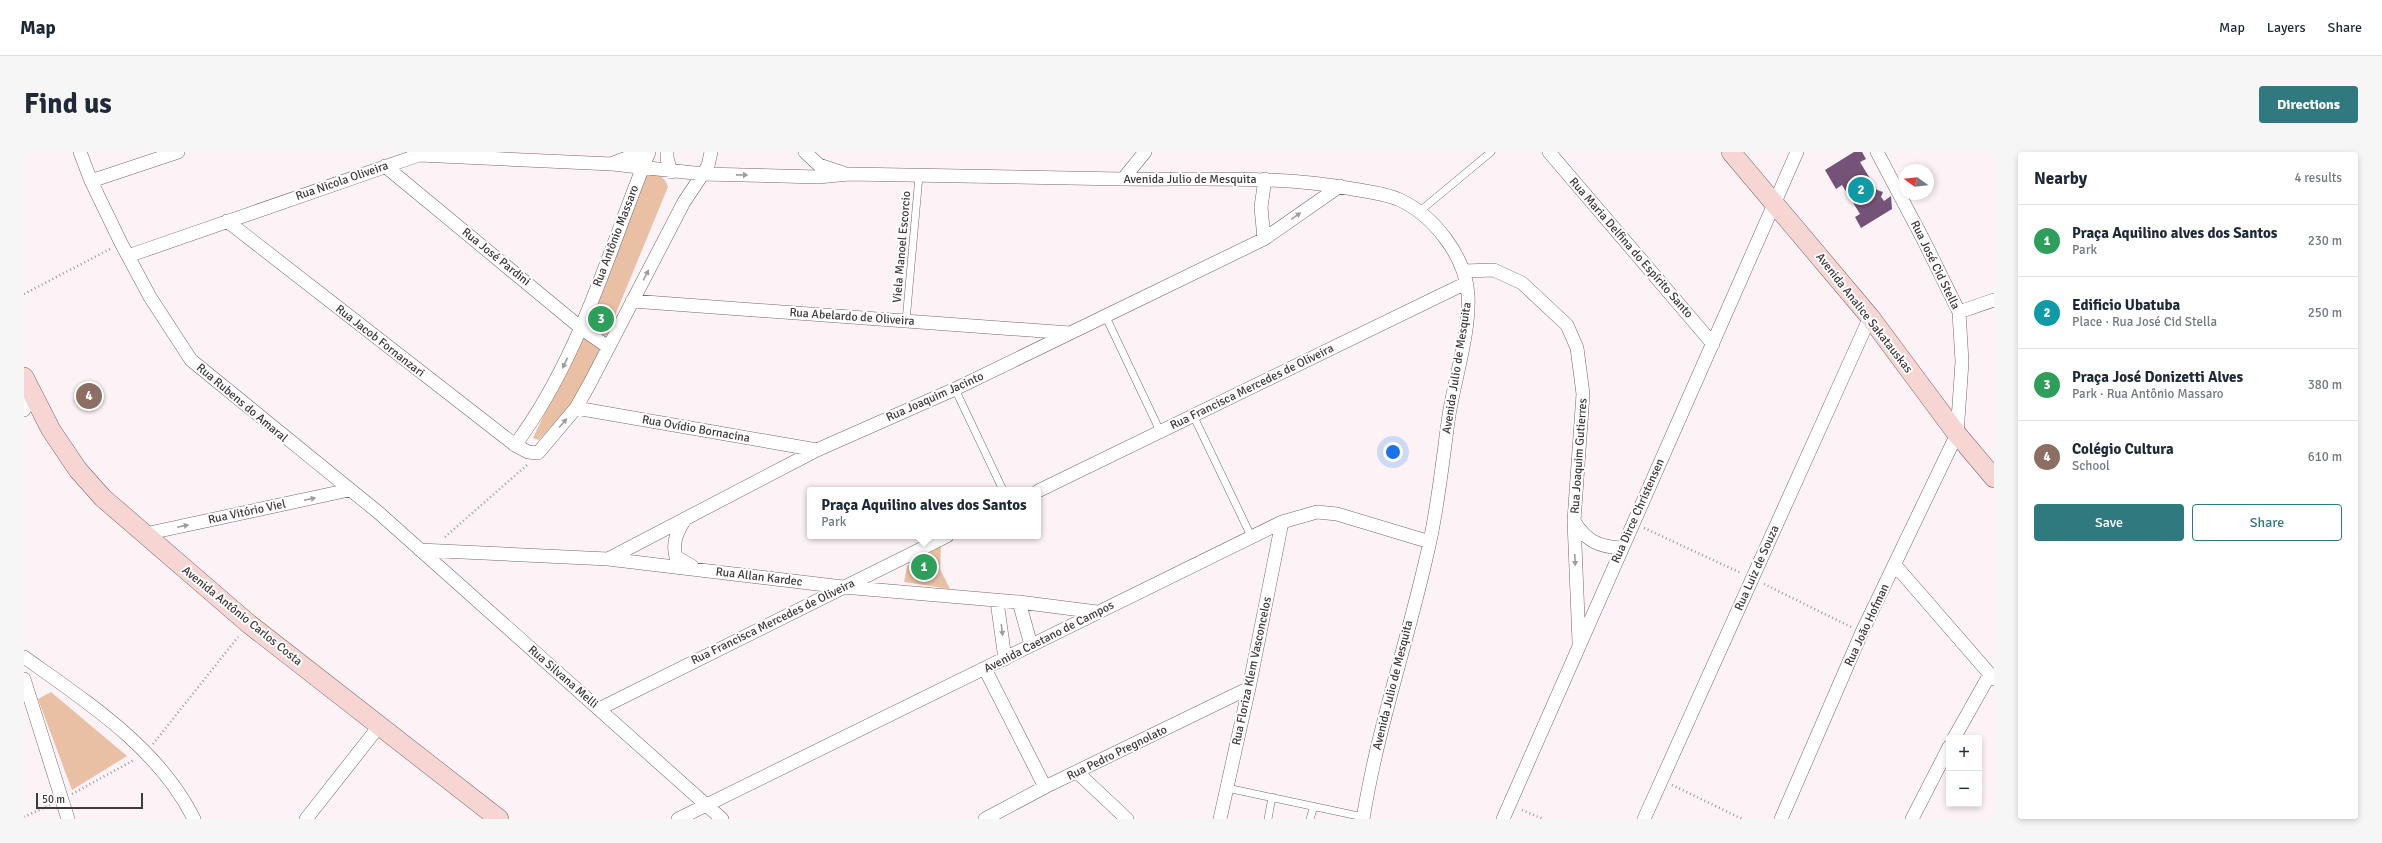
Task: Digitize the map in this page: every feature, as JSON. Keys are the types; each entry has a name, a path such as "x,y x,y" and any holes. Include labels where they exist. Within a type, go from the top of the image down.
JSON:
{"main road":[{"name":"Avenida Analice Sakatauskas","path":"1731,152 1870,317 1957,434 1994,478"},
{"name":"Avenida Antônio Carlos Costa","path":"28,385 52,430 78,470 103,498 249,624 499,819"}],"street":[{"name":"Rua Rubens do Amaral","path":"80,152 91,181 121,243 150,297 191,360 379,513 420,550"},
{"path":"91,181 178,152"},
{"path":"593,163 604,152"},
{"name":"Rua Nicola Oliveira","path":"612,164 643,152"},
{"name":"Rua Antônio Massaro","path":"514,445 546,400 581,328 649,152"},
{"path":"668,152 667,158 671,172"},
{"path":"538,453 576,408 684,202 703,174 711,152"},
{"name":"Avenida Julio de Mesquita","path":"805,152 819,165 849,174"},
{"path":"1123,179 1145,152"},
{"name":"Rua Maria Delfina do Espírito Santo","path":"1549,152 1713,344"},
{"name":"Rua Dirce Christensen","path":"1503,819 1797,152"},
{"name":"Rua José Cid Stella","path":"1877,152 1924,241 1959,312 1962,362 1957,434"},
{"name":"Rua Nicola Oliveira","path":"128,256 421,154 612,164 642,169 703,174"},
{"name":"Rua José Pardini","path":"385,166 581,328 608,347"},
{"name":"Avenida Julio de Mesquita","path":"703,174 818,178 849,174 1123,179 1265,179 1340,186 1391,196 1420,211 1449,243 1465,277 1468,296 1463,342 1449,413 1430,542 1381,729 1363,818"},
{"path":"1264,239 1261,207 1265,179"},
{"name":"Rua Joaquim Jacinto","path":"608,559 817,450 955,389 1264,239 1340,186"},
{"name":"Rua Jacob Fornanzari","path":"227,221 514,445 528,452 538,453"},
{"name":"Rua Joaquim Gutierres","path":"1465,277 1494,270 1522,283 1567,325 1574,342 1580,365 1583,394 1574,521 1579,645"},
{"name":"Rua Francisca Mercedes de Oliveira","path":"1041,490 1193,415 1465,277"},
{"path":"1959,312 1994,300"},
{"name":"Rua Abelardo de Oliveira","path":"632,301 1072,333"},
{"name":"Rua Luiz de Souza","path":"1644,819 1870,317"},
{"path":"24,410 28,385"},
{"name":"Rua Ovídio Bornacina","path":"576,408 817,450"},
{"name":"Rua João Hofman","path":"1781,819 1862,632 1957,434"},
{"name":"Rua Vitório Viel","path":"145,534 349,490"},
{"name":"Avenida Caetano de Campos","path":"678,819 1282,522 1318,512 1337,514 1430,542"},
{"path":"685,519 676,534 674,548 676,557 701,570"},
{"name":"Rua Joaquim Gutierres","path":"1574,521 1581,533 1593,542 1606,547 1622,548"},
{"name":"Rua Floriza Klem Vasconcelos","path":"1220,819 1249,688 1282,522"},
{"name":"Rua Francisca Mercedes de Oliveira","path":"599,709 941,539"},
{"name":"Rua Allan Kardec","path":"420,550 608,559 843,587 1019,602 1097,612"},
{"name":"Rua Silvana Melli","path":"420,550 599,709 704,805 722,819"},
{"path":"1895,565 1992,676 1956,735"},
{"path":"997,601 1005,659"},
{"path":"1019,602 1031,645"},
{"path":"24,657 94,707 146,753 164,772 194,819"},
{"path":"985,669 1046,787"},
{"path":"24,679 44,744 50,756 68,819"},
{"name":"Rua Pedro Pregnolato","path":"984,819 1046,787 1078,773 1249,688"},
{"path":"306,819 380,725"},
{"path":"1912,819 1946,754"},
{"path":"1078,773 1128,819"}],"lane":[{"path":"1420,211 1491,152"},
{"name":"Viela Manoel Escorcio","path":"906,321 919,176"},
{"path":"1105,315 1160,431"},
{"path":"955,389 1003,487"},
{"path":"1193,415 1251,536"},
{"path":"1227,788 1363,818"},
{"path":"1268,819 1272,797"},
{"path":"1310,819 1314,806"}],"path":[{"path":"24,294 121,243"},
{"path":"443,538 516,476 538,453"},
{"path":"24,818 62,800 146,753 249,624"},
{"path":"1661,780 1742,819"},
{"path":"1509,805 1543,819"}],"shaded area":[{"path":"650,174 661,177 668,187 602,347 570,406 539,440 533,438 581,336 642,177"},
{"path":"941,546 940,569 950,589 904,582 907,566"},
{"path":"51,692 127,756 72,790 38,699"}],"building":[{"path":"1854,152 1862,152 1866,159 1860,162 1877,190 1883,192 1881,197 1884,201 1891,196 1892,209 1861,228 1855,217 1860,214 1842,185 1836,189 1825,170"}],"place":[{"name":"Edificio Ubatuba","path":"1861,190"},
{"name":"Praça José Donizetti Alves","path":"601,319"},
{"name":"Colégio Cultura","path":"89,396"},
{"name":"Praça Aquilino alves dos Santos","path":"924,567"}]}
